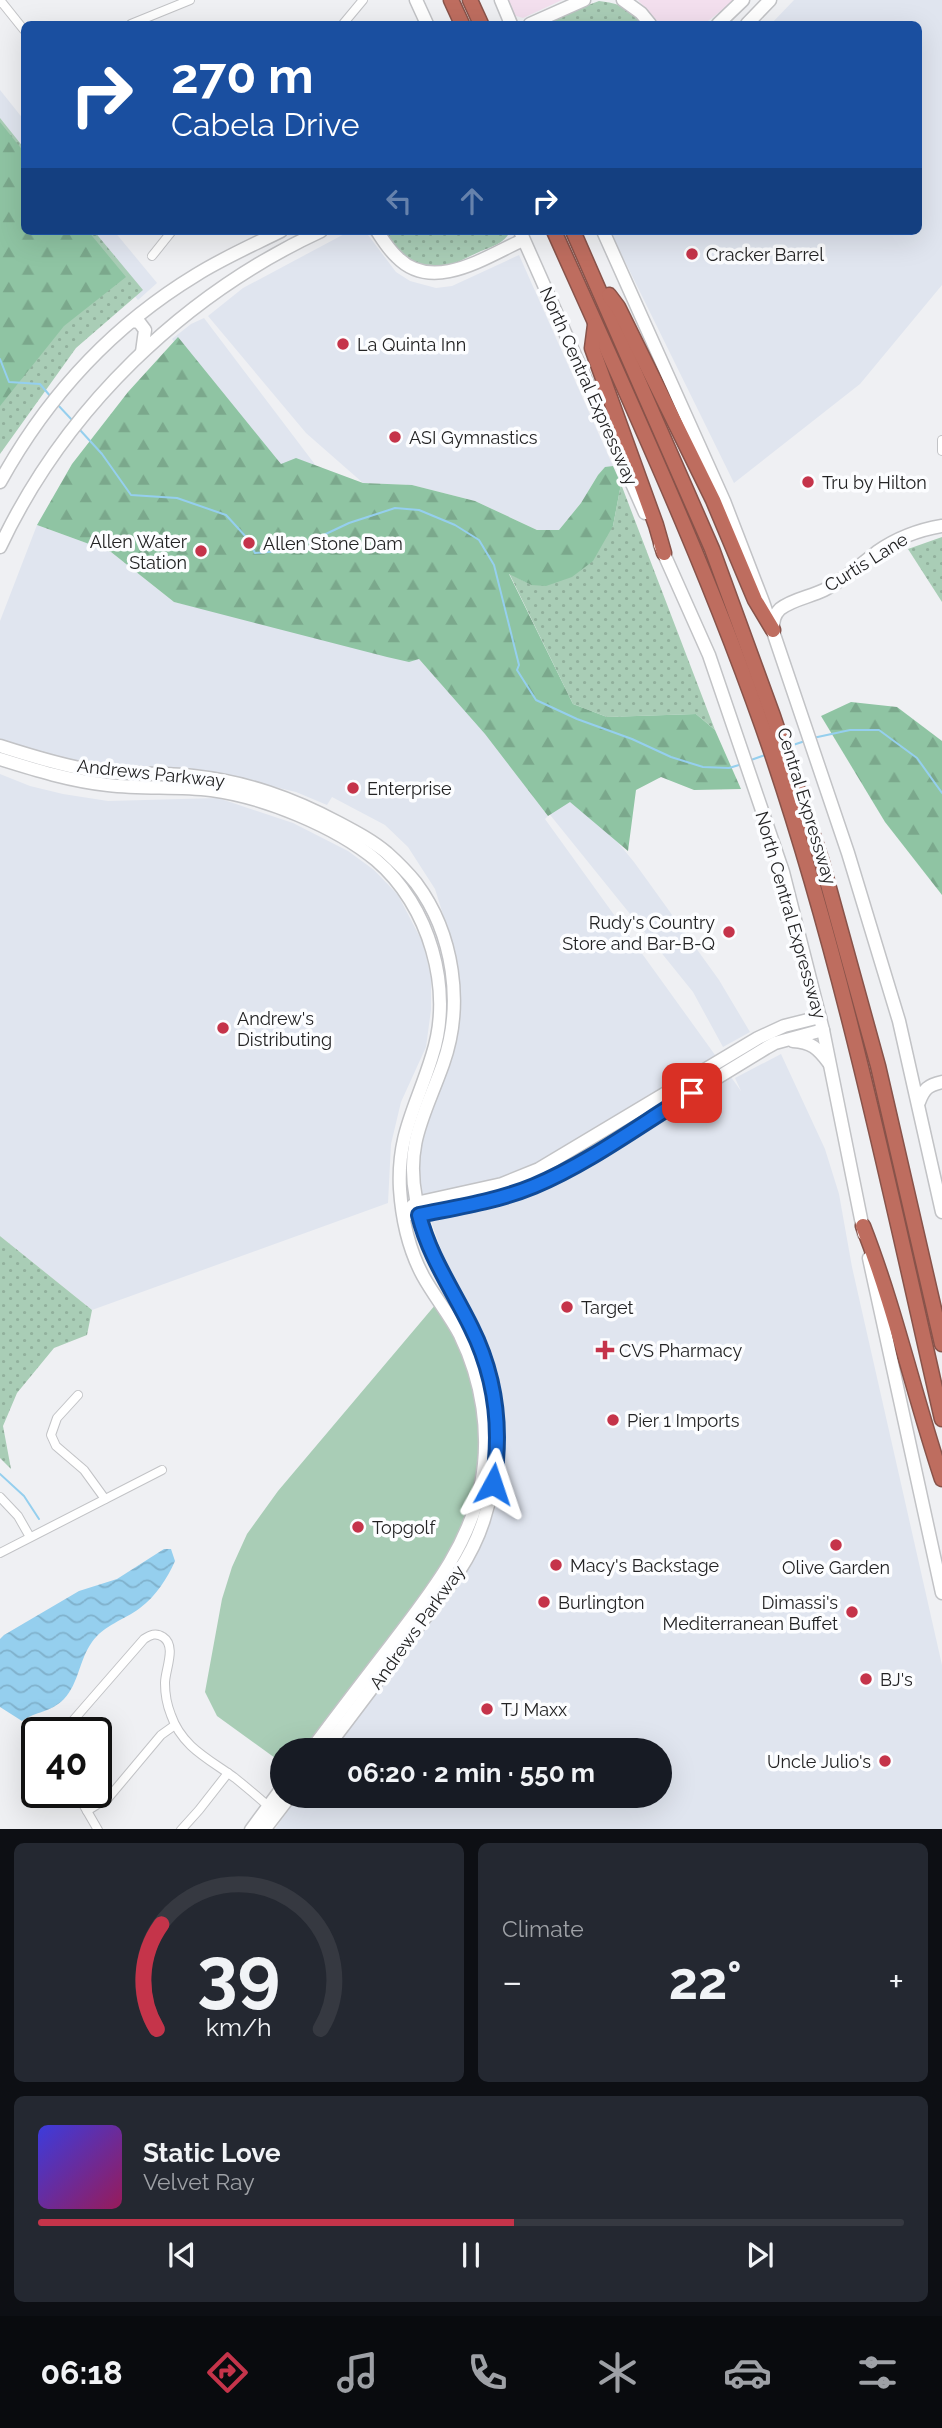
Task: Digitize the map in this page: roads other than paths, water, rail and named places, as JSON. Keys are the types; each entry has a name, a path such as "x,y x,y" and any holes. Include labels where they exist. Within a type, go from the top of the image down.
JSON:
{"highway":[{"path":"451,0 461,21"},
{"path":"470,0 480,21"},
{"name":"Central Expressway","path":"556,235 767,718"},
{"name":"Central Expressway","path":"575,235 712,550 788,783 854,1040 942,1419"},
{"path":"592,274 618,307 713,500 755,600 773,630"},
{"path":"595,323 592,348 664,553"},
{"name":"Central Expressway","path":"788,783 832,894 860,997 942,1345"},
{"path":"863,1226 881,1273 901,1348 942,1479"}],"main road":[{"path":"416,0 426,21"},
{"path":"501,0 510,21"},
{"path":"537,21 584,0"},
{"path":"624,0 648,21"},
{"path":"721,21 743,0"},
{"path":"750,21 770,0"},
{"path":"0,482 44,412 87,362 132,320 178,286 273,235"},
{"path":"0,547 4,531 53,457 142,352 231,281 255,265 313,235"},
{"path":"385,237 397,258 407,266 438,273 455,270 522,235"},
{"name":"North Central Expressway","path":"522,235 709,655 783,872 822,1023 942,1593"},
{"path":"605,235 724,501 773,630 866,909 900,1021 942,1212"},
{"path":"219,262 231,281"},
{"path":"132,320 139,322 145,330 142,352"},
{"name":"Curtis Lane","path":"792,602 822,591 841,580 895,541 942,526"},
{"path":"758,587 782,603 792,602"},
{"path":"773,630 774,616 792,602"},
{"name":"Andrews Parkway","path":"0,746 80,774"},
{"name":"Andrews Parkway","path":"0,759 80,774 125,774 169,780 241,783 352,830 384,851 416,883 438,922 449,955 454,994 451,1032 444,1062 418,1127 412,1166 418,1209 429,1247 471,1327 486,1363 495,1397 497,1429 490,1467 473,1516 458,1548 439,1581 333,1738"},
{"name":"Andrews Parkway","path":"305,812 377,862 405,891 425,928 435,961 440,1006 436,1043 406,1124 401,1146 400,1192 413,1251 423,1275 459,1333 474,1367 490,1467"},
{"path":"425,928 438,922"},
{"path":"436,1080 433,1071 442,1046 446,1018 440,1006"},
{"path":"418,1209 486,1201 534,1186 566,1170 766,1048 822,1023"},
{"path":"404,1213 502,1184 539,1168 758,1038 784,1026 822,1023"},
{"path":"786,1040 809,1042 819,1049 831,1065"},
{"path":"911,1069 928,1077 942,1074"},
{"path":"919,1102 923,1091 930,1085 942,1082"},
{"name":"Andrews Parkway","path":"321,1738 380,1668"},
{"path":"251,1829 270,1803"},
{"path":"264,1829 281,1808"}],"street":[{"path":"0,0 21,26"},
{"path":"138,21 190,0"},
{"path":"346,21 363,0"},
{"path":"152,256 169,235"},
{"path":"942,440 942,451"},
{"path":"78,1395 57,1418 51,1435 56,1446 84,1470 105,1499"},
{"path":"0,1553 162,1470"},
{"path":"0,1497 18,1516 30,1537"},
{"path":"76,1717 140,1643 151,1635 160,1635 168,1641 170,1649 166,1691 175,1725 193,1749 268,1806"},
{"path":"87,1811 109,1797 161,1735 175,1725"},
{"path":"181,1829 228,1773"},
{"path":"85,1808 97,1829"}],"water":[{"path":"164,1549 171,1549 175,1561 165,1581 146,1603 97,1636 64,1699 54,1707 29,1717 21,1717 21,1720 0,1707 0,1639 79,1591 117,1579"}],"waterway":[{"path":"0,359 9,382 40,384 51,397"},
{"path":"57,404 72,420"},
{"path":"80,430 102,454 131,495 177,498 226,515 247,538 255,553 292,550 349,523 395,508 419,510 455,525 479,540 494,565 519,665 517,670 536,700 671,757 703,767 729,768 739,765"},
{"path":"813,738 850,730 879,730 917,758 942,793"},
{"path":"790,746 805,741"},
{"path":"751,760 765,755"},
{"path":"0,1474 24,1496 39,1519"}],"place":[{"name":"Cracker Barrel","path":"692,254"},
{"name":"La Quinta Inn","path":"343,344"},
{"name":"ASI Gymnastics","path":"395,437"},
{"name":"Tru by Hilton","path":"808,482"},
{"name":"Allen Stone Dam","path":"249,543"},
{"name":"Allen Water Station","path":"201,551"},
{"name":"Enterprise","path":"353,788"},
{"name":"Rudy's Country Store and Bar-B-Q","path":"729,932"},
{"name":"Andrew's Distributing","path":"223,1028"},
{"name":"Target","path":"567,1307"},
{"name":"CVS Pharmacy","path":"605,1350"},
{"name":"Pier 1 Imports","path":"613,1420"},
{"name":"Topgolf","path":"358,1527"},
{"name":"Olive Garden","path":"836,1545"},
{"name":"Macy's Backstage","path":"556,1565"},
{"name":"Burlington","path":"544,1602"},
{"name":"Dimassi's Mediterranean Buffet","path":"852,1612"},
{"name":"BJ's","path":"866,1679"},
{"name":"TJ Maxx","path":"487,1709"},
{"name":"Uncle Julio's","path":"885,1761"}]}
